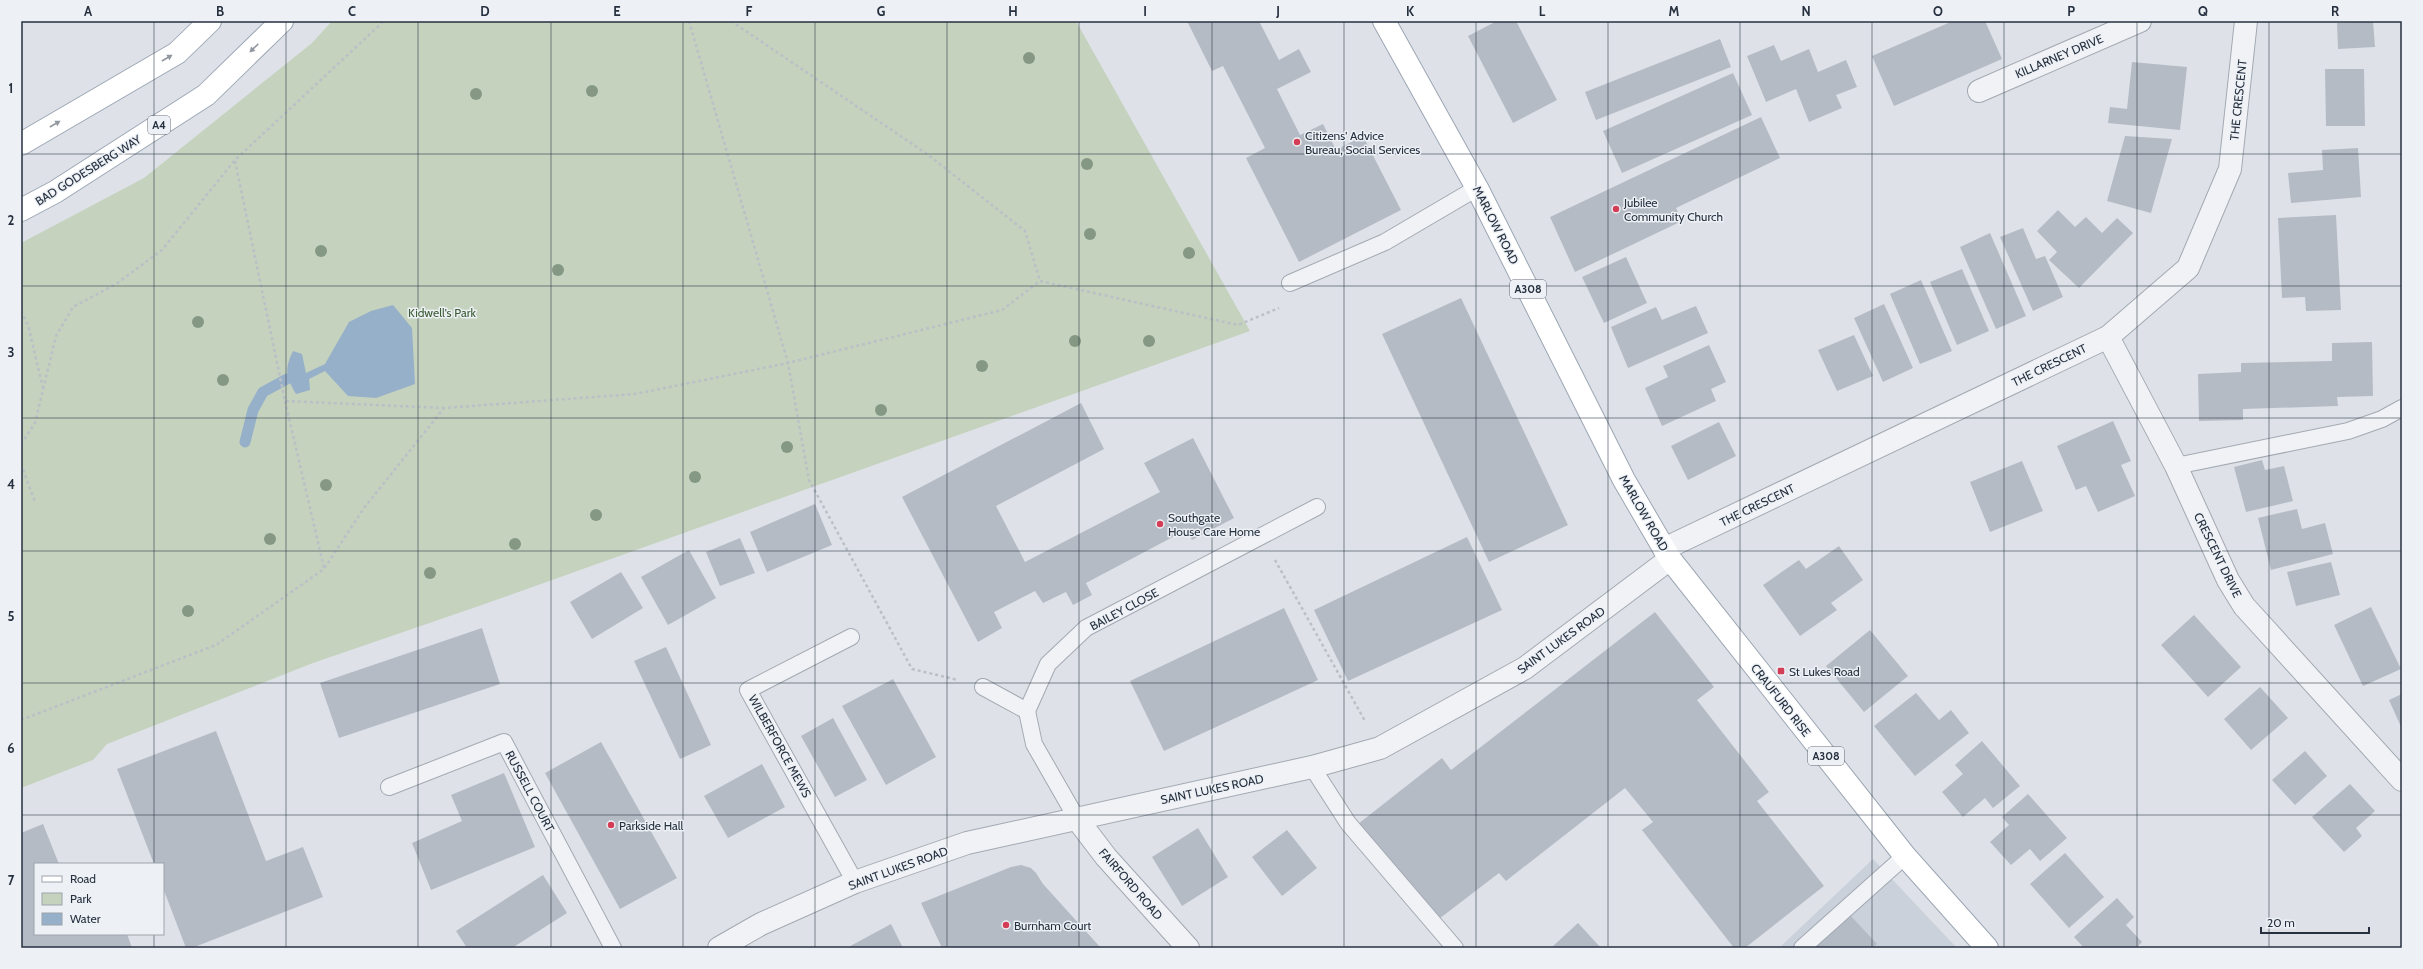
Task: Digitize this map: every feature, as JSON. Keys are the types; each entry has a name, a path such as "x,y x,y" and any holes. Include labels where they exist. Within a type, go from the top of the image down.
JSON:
{"main road":[{"path":"21,144 177,53 210,21"},
{"name":"BAD GODESBERG WAY","path":"21,210 54,192 206,95 282,21"},
{"name":"MARLOW ROAD","path":"1384,21 1477,188 1624,480 1667,554"},
{"name":"CRAUFURD RISE","path":"1667,554 1905,856 1987,948"}],"street":[{"name":"KILLARNEY DRIVE","path":"1979,90 2140,21"},
{"name":"THE CRESCENT","path":"1667,554 2108,337 2188,268 2230,169 2246,21"},
{"name":"CRESCENT DRIVE","path":"2108,337 2176,466 2228,580 2244,606 2402,780"},
{"name":"SAINT LUKES ROAD","path":"732,945 761,924 855,882 967,843 1312,767 1380,748 1525,668 1667,554"},
{"name":"FAIRFORD ROAD","path":"1077,819 1106,857 1188,948"}],"lane":[{"path":"1290,282 1385,242 1477,188"},
{"path":"2176,466 2348,431 2382,419 2402,408"},
{"name":"BAILEY CLOSE","path":"1027,711 1048,664 1086,628 1262,537 1317,506"},
{"name":"WILBERFORCE MEWS","path":"850,637 748,690 855,882"},
{"path":"983,687 1027,711 1034,744 1077,819"},
{"name":"RUSSELL COURT","path":"389,787 504,742 613,948"},
{"path":"1312,767 1348,823 1455,948"},
{"path":"1802,948 1905,856"}],"path":[{"path":"21,444 35,423 56,336 73,307 116,284 162,250 234,160 384,21"},
{"path":"689,21 788,364 809,480 912,669 983,687"},
{"path":"731,21 927,154 1025,231 1040,281"},
{"path":"234,160 283,395 324,569"},
{"path":"285,401 444,408 634,394 788,364 1002,310 1040,281 1238,325 1281,307"},
{"path":"21,311 28,325 43,388"},
{"path":"21,720 216,645 324,569 364,508 444,408"},
{"path":"21,464 35,502"},
{"path":"1262,537 1380,748"}],"shaded area":[{"path":"1873,859 1957,948 1779,948"}],"green space":[{"name":"Kidwell's Park","path":"332,21 1076,21 1250,331 479,606 313,663 107,744 93,760 21,788 21,243 144,178 312,43"}],"water":[{"path":"393,305 412,328 415,384 376,398 348,396 325,371 309,379 310,390 296,394 287,373 288,363 293,351 302,354 306,373 325,364 349,322 371,311"}],"building":[{"name":"Citizens' Advice Bureau, Social Services","path":"1187,21 1259,21 1279,60 1299,49 1311,72 1277,89 1300,135 1323,124 1336,150 1363,136 1401,210 1299,262 1246,158 1265,148 1223,66 1212,71"},
{"path":"1497,21 1516,21 1557,100 1513,123 1468,36"},
{"path":"1953,21 1985,21 2002,59 1894,106 1872,56"},
{"path":"2373,21 2375,47 2338,49 2337,23"},
{"path":"1720,39 1731,67 1596,120 1585,92"},
{"path":"1774,45 1781,61 1809,49 1818,72 1846,60 1857,87 1836,95 1842,108 1809,122 1796,89 1766,102 1747,56"},
{"path":"2132,62 2187,67 2180,130 2108,123 2110,107 2127,109"},
{"path":"2325,69 2364,69 2365,126 2326,126"},
{"path":"1733,73 1752,115 1622,173 1603,131"},
{"path":"1761,117 1780,158 1676,208 1682,221 1575,272 1550,217"},
{"path":"2125,136 2172,139 2151,213 2107,201"},
{"path":"2358,148 2361,197 2291,203 2288,173 2323,170 2322,150"},
{"path":"2058,210 2075,227 2086,217 2102,233 2117,218 2133,233 2079,288 2049,260 2057,252 2037,231"},
{"path":"2336,215 2341,310 2306,311 2305,297 2282,298 2278,218"},
{"path":"2023,228 2036,259 2045,256 2063,297 2033,311 2000,237"},
{"path":"1990,233 2026,316 1996,329 1960,247"},
{"path":"1626,257 1647,303 1604,323 1582,277"},
{"path":"1962,269 1989,331 1957,345 1930,282"},
{"path":"1921,280 1952,351 1920,364 1890,294"},
{"path":"1461,298 1568,525 1489,562 1382,334"},
{"path":"1884,304 1913,368 1883,382 1854,318"},
{"path":"1696,306 1708,333 1628,368 1611,327 1656,307 1662,320"},
{"path":"1854,335 1873,376 1837,391 1818,350"},
{"path":"2372,342 2373,396 2337,397 2338,406 2243,409 2243,420 2199,421 2198,374 2241,372 2241,363 2332,361 2332,343"},
{"path":"1709,345 1726,382 1711,389 1716,401 1662,426 1645,388 1668,377 1663,366"},
{"name":"Southgate House Care Home","path":"1081,403 1104,449 996,506 1025,562 1160,492 1144,463 1193,438 1234,518 1192,540 1186,530 1086,583 1092,595 1073,605 1066,592 1043,603 1035,591 994,612 1002,628 978,642 902,497"},
{"path":"2113,421 2131,461 2121,465 2135,496 2098,512 2086,486 2076,490 2057,446"},
{"path":"1719,422 1736,456 1688,480 1671,446"},
{"path":"2262,460 2265,470 2284,466 2293,501 2246,512 2234,467"},
{"path":"2022,461 2043,511 1990,532 1970,482"},
{"path":"815,504 832,545 767,572 750,532"},
{"path":"2297,509 2302,529 2325,523 2333,554 2271,570 2258,518"},
{"path":"1467,537 1502,610 1348,681 1314,610"},
{"path":"740,538 755,573 720,586 706,552"},
{"path":"1839,546 1863,580 1831,603 1837,610 1800,636 1763,585 1799,560 1806,569"},
{"path":"689,550 716,598 668,625 641,577"},
{"path":"2331,562 2340,595 2296,606 2287,572"},
{"path":"621,572 643,608 592,639 570,602"},
{"path":"2371,607 2401,669 2363,686 2334,625"},
{"path":"1284,608 1318,680 1164,751 1130,681"},
{"path":"1655,612 1714,687 1697,700 1769,792 1757,801 1824,886 1745,948 1734,948 1642,830 1653,822 1625,788 1506,881 1499,873 1435,922 1358,824 1442,758 1451,770"},
{"path":"2194,615 2241,667 2208,697 2161,645"},
{"path":"482,628 500,684 339,738 320,683"},
{"path":"1870,630 1908,676 1864,712 1826,666"},
{"path":"666,647 711,745 680,759 634,661"},
{"path":"893,679 936,757 886,785 842,706"},
{"path":"2260,687 2288,718 2251,750 2224,719"},
{"path":"1916,693 1939,720 1951,710 1969,733 1915,776 1874,726"},
{"path":"2402,694 2402,729 2389,700"},
{"path":"833,718 867,780 835,797 801,736"},
{"path":"216,731 266,861 303,847 323,897 192,948 186,948 164,891 164,863 154,863 117,769"},
{"path":"1982,741 2020,786 1993,808 1985,798 1963,817 1942,792 1963,774 1955,765"},
{"name":"Parkside Hall","path":"601,742 677,878 620,909 545,773"},
{"path":"2305,751 2327,776 2295,805 2272,780"},
{"path":"762,764 785,807 728,838 704,796"},
{"path":"504,773 535,847 431,890 412,843 462,821 451,795"},
{"path":"2350,784 2375,811 2356,828 2362,836 2344,852 2312,817"},
{"path":"2028,794 2067,838 2040,861 2030,849 2011,865 1990,842 2009,825 2002,817"},
{"path":"43,824 59,863 34,863 34,935 127,935 132,948 21,948 21,833"},
{"path":"1198,828 1228,877 1182,906 1152,857"},
{"path":"1287,830 1317,868 1282,896 1252,857"},
{"path":"2065,853 2104,897 2069,928 2030,884"},
{"name":"Burnham Court","path":"1021,865 1031,868 1036,873 1043,884 1101,948 942,948 921,903 1011,867"},
{"path":"543,875 567,913 512,948 467,948 456,931"},
{"path":"2117,898 2134,917 2126,925 2142,942 2136,948 2084,948 2074,937"},
{"path":"1849,914 1877,944 1872,948 1812,948"},
{"path":"1578,923 1601,948 1551,948"},
{"path":"891,924 903,948 847,948 854,944"}],"waterway":[{"path":"245,442 253,410 263,392 287,379"}],"place":[{"name":"Citizens' Advice Bureau, Social Services","path":"1297,142"},
{"name":"Jubilee Community Church","path":"1616,209"},
{"name":"Southgate House Care Home","path":"1160,524"},
{"name":"St Lukes Road","path":"1781,671"},
{"name":"Parkside Hall","path":"611,825"},
{"name":"Burnham Court","path":"1006,925"}]}
